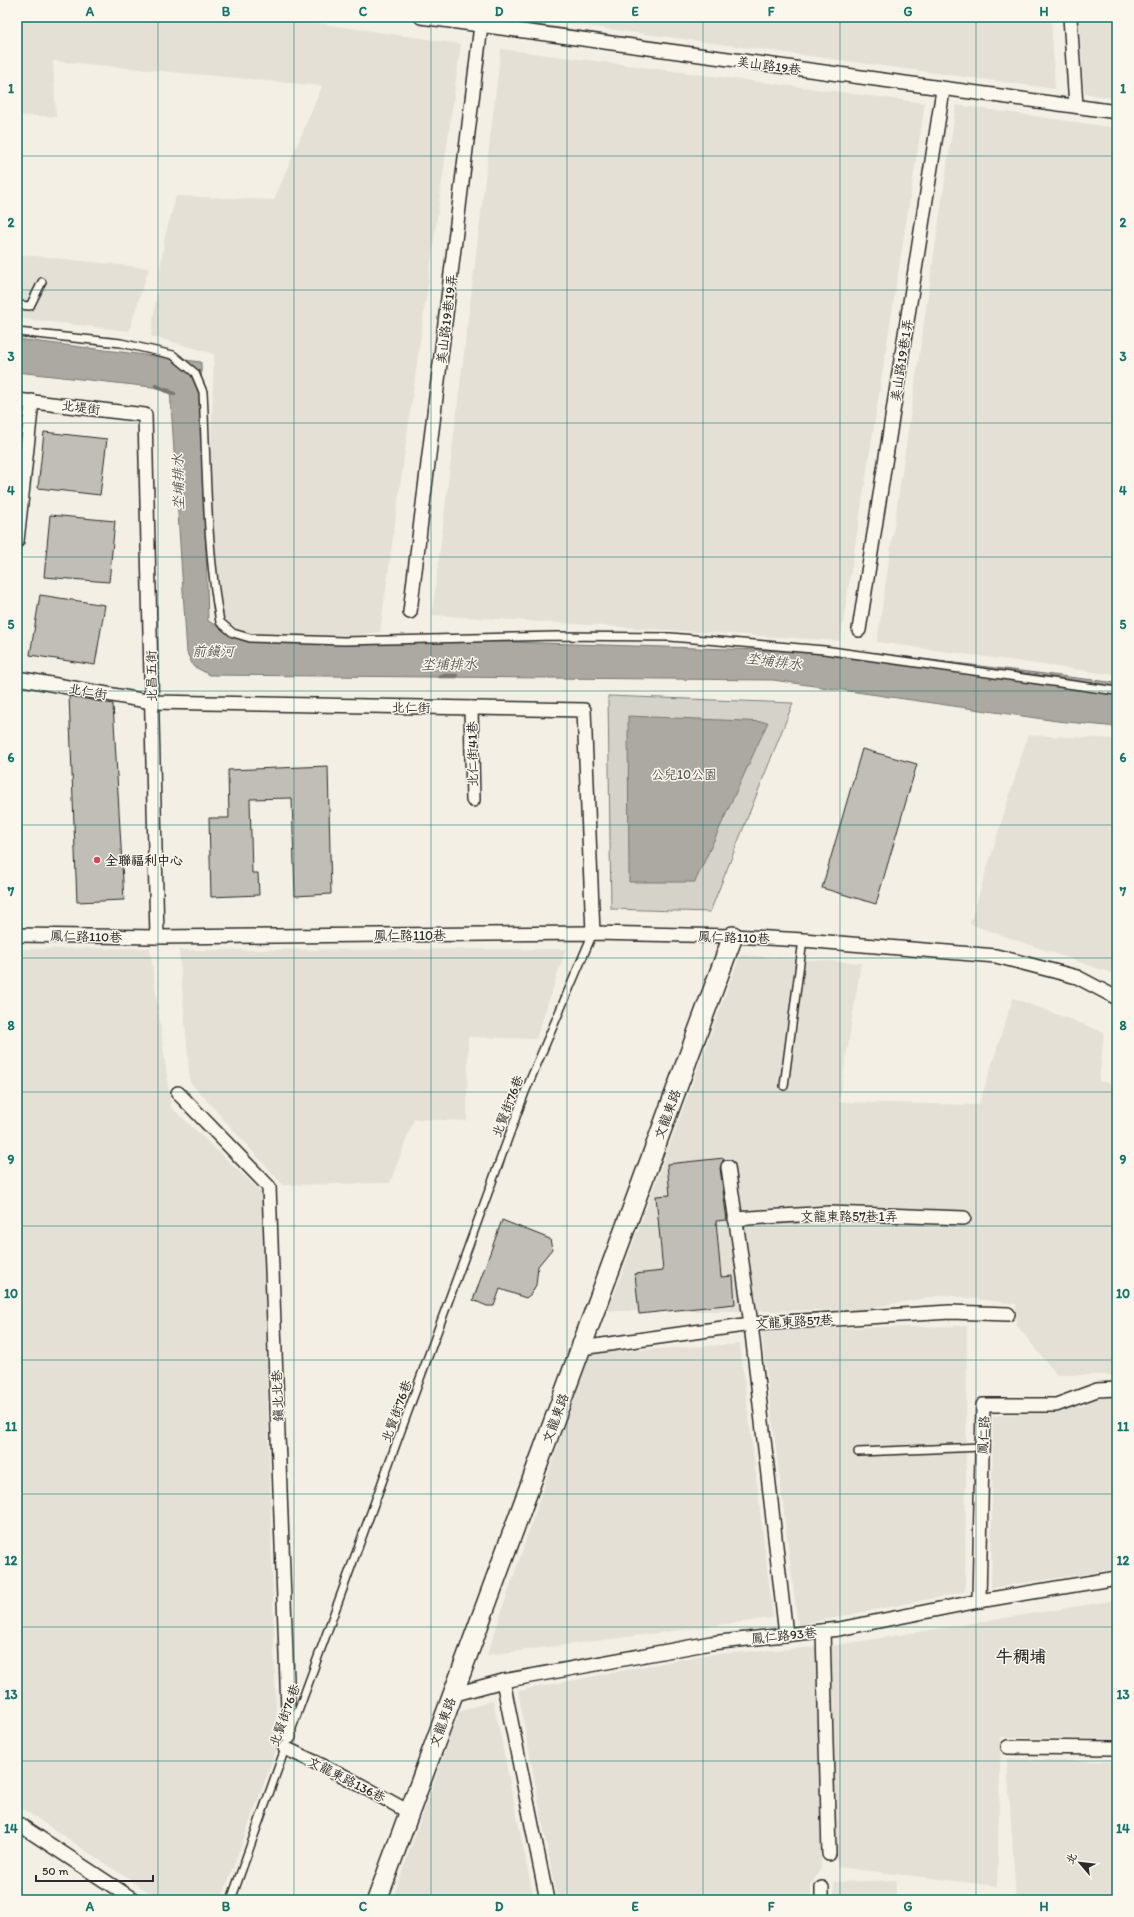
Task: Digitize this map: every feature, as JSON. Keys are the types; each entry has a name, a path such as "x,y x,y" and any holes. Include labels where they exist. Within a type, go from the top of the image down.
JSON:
{"street":[{"name":"美山路19巷","path":"421,17 481,21 943,90 1117,112"},
{"path":"1070,17 1076,106"},
{"name":"美山路19巷19弄","path":"410,612 481,21"},
{"name":"美山路19巷1弄","path":"859,630 943,90"},
{"name":"北堤街","path":"17,400 145,415"},
{"path":"17,542 32,401"},
{"name":"北昌五街","path":"145,415 157,937"},
{"name":"北仁街","path":"17,678 152,702 584,710 593,933"},
{"name":"北仁街41巷","path":"471,708 473,800"},
{"name":"鳳仁路110巷","path":"17,934 157,937 593,933 733,936 803,940 996,956 1077,977 1117,998"},
{"name":"文龍東路","path":"377,1900 733,936"},
{"name":"鎮北北巷","path":"178,1093 269,1187 287,1742"},
{"path":"728,1167 751,1324 786,1635"},
{"name":"文龍東路57巷1弄","path":"735,1219 830,1213 964,1218"},
{"name":"文龍東路57巷","path":"581,1348 751,1324 950,1312 1008,1314"},
{"name":"鳳仁路","path":"978,1601 983,1405 1056,1405 1097,1390 1117,1389"},
{"name":"鳳仁路93巷","path":"452,1695 503,1681 711,1643 823,1631 978,1601 1117,1578"},
{"path":"823,1631 829,1854"},
{"path":"503,1681 547,1900"},
{"name":"文龍東路136巷","path":"287,1742 409,1812"},
{"path":"1008,1747 1117,1748"},
{"path":"17,1823 134,1900"}],"lane":[{"path":"17,305 30,306 42,282"},
{"path":"17,332 121,343 173,355 195,373 203,392 210,547 214,587 220,622 233,633 250,638 344,641 556,636 670,637 824,650 1117,690"},
{"name":"北賢街76巷","path":"231,1900 287,1742 525,1092 593,933"},
{"path":"784,1086 803,940"},
{"path":"858,1452 982,1447"}],"shaded area":[{"path":"17,17 276,17 461,44 380,632 303,642 246,633 214,615 207,568 214,354 151,336 165,236 176,196 274,200 322,86 53,61 56,117 17,115"},
{"path":"519,17 1051,17 1055,89"},
{"path":"1079,17 1117,17 1117,99 1084,93"},
{"path":"501,49 925,103 840,641 432,615"},
{"path":"956,105 1117,128 1117,675 877,642"},
{"path":"17,254 149,268 129,331 17,318"},
{"path":"1028,735 1117,739 1117,975 970,924"},
{"path":"150,948 171,1107 262,1193 277,1748 221,1900 160,1900 17,1805 17,949"},
{"path":"566,949 536,1039 468,1037 467,1121 414,1119 390,1183 283,1185 190,1082 179,950"},
{"path":"740,955 861,963 839,1102 979,1105 1013,998 1104,1032 1099,1081 1117,1085 1117,1375 1057,1375 1017,1326 1016,1304 944,1295 863,1309 768,1311 608,1311"},
{"path":"967,1326 965,1592 798,1625 761,1329"},
{"path":"740,1344 773,1618 487,1655 589,1353"},
{"path":"1092,1398 1117,1398 1117,1569 991,1588 993,1416 1084,1406"},
{"path":"1117,1600 1117,1739 1001,1737 997,1886 837,1867 831,1646"},
{"path":"816,1647 821,1868 811,1885 811,1900 557,1900 518,1691 703,1655"},
{"path":"493,1700 534,1900 392,1900 459,1712"},
{"path":"1007,1759 1117,1762 1117,1900 1016,1900"},
{"path":"896,1880 896,1900 834,1900 834,1882"}],"green space":[{"name":"公兒10公園","path":"608,696 793,703 710,912 611,909"}],"water":[{"name":"前鎮河","path":"17,339 201,362 208,621 238,638 416,639 883,654 1117,683 1117,727 1057,721 773,680 210,675 193,666 187,653 170,389 17,372"},
{"path":"628,716 768,722 695,882 629,882"}],"building":[{"path":"44,432 107,439 100,495 38,488"},
{"path":"50,515 115,521 109,582 44,577"},
{"path":"40,595 105,605 95,665 30,655"},
{"path":"69,696 113,704 124,900 77,902"},
{"path":"862,749 917,764 876,904 822,888"},
{"path":"328,766 331,894 295,896 292,798 250,799 252,873 258,873 259,895 211,897 209,818 229,818 228,770"},
{"path":"724,1158 720,1168 727,1220 716,1221 721,1277 733,1276 735,1304 639,1314 635,1274 663,1271 656,1196 670,1195 667,1164"},
{"path":"502,1220 550,1239 552,1249 538,1266 536,1285 531,1294 526,1298 500,1289 494,1306 487,1306 473,1300"}],"waterway":[{"name":"坔埔排水","path":"156,386 174,394"},
{"name":"坔埔排水","path":"440,676 456,676"}],"place":[{"name":"全聯福利中心","path":"97,860"}],"district":[{"name":"牛稠埔","path":"1021,1656"}]}
